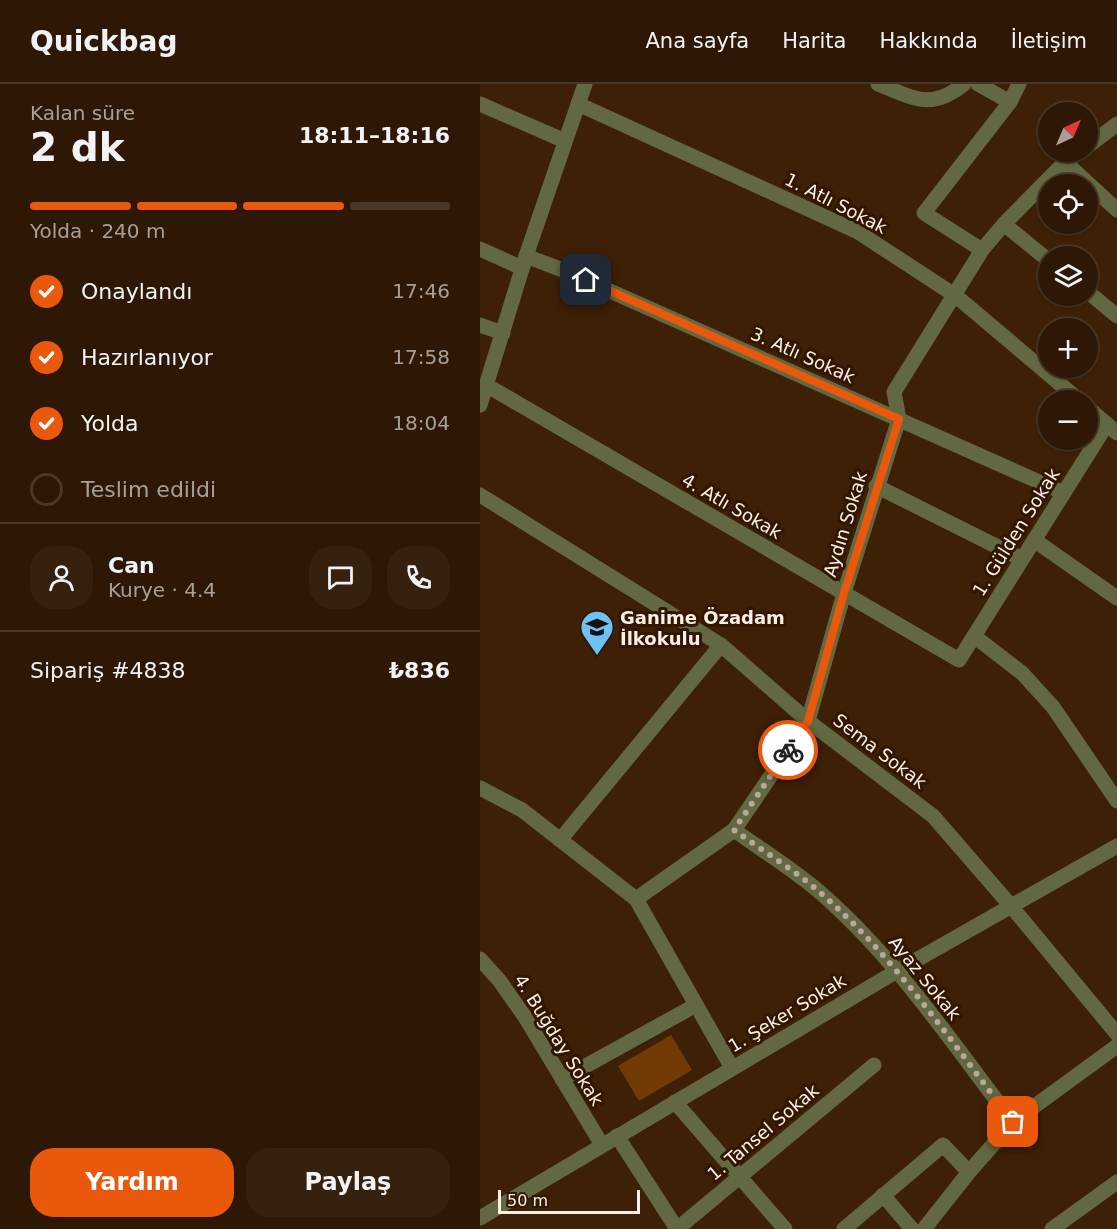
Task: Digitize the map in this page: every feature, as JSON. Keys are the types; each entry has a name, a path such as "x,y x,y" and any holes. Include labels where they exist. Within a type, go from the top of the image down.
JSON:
{"street":[{"path":"480,405 524,262 585,84"},
{"path":"878,84 915,98 935,100 950,95 964,84"},
{"path":"978,84 1010,102"},
{"path":"982,250 924,213 1010,102 1018,84"},
{"path":"480,104 565,141"},
{"name":"1. Atlı Sokak","path":"578,104 858,232 956,296 1067,390"},
{"path":"1098,138 1117,124"},
{"path":"1065,162 1117,210"},
{"name":"Aydın Sokak","path":"636,898 734,830 808,721 876,486 899,419 894,392 956,296 982,250 1004,224 1065,162"},
{"path":"1004,224 1038,252"},
{"name":"3. Atlı Sokak","path":"480,249 576,276 1064,493"},
{"path":"1098,300 1117,316"},
{"path":"480,325 503,333"},
{"name":"4. Atlı Sokak","path":"486,385 959,660"},
{"path":"1098,417 1112,429"},
{"name":"1. Gülden Sokak","path":"959,660 1064,493 1112,429"},
{"path":"876,486 1022,560"},
{"name":"Sema Sokak","path":"480,495 722,645 808,721 933,816 1117,1034"},
{"path":"1034,540 1117,598"},
{"path":"974,636 1022,674 1053,707 1117,801"},
{"path":"560,840 722,645"},
{"path":"480,788 522,810 636,898 732,1068"},
{"name":"Ayaz Sokak","path":"734,830 822,894 869,939 897,971 1013,1122"},
{"name":"1. Şeker Sokak","path":"480,1218 897,971 1117,846"},
{"name":"4. Buğday Sokak","path":"480,959 499,980 518,1008 602,1145"},
{"path":"562,1079 696,1005"},
{"path":"924,1229 969,1172 1013,1122 1117,1046"},
{"name":"1. Tansel Sokak","path":"677,1229 874,1065"},
{"path":"675,1102 785,1229"},
{"path":"617,1136 677,1229"},
{"path":"843,1229 943,1145 969,1172"},
{"path":"1052,1229 1117,1182"},
{"path":"883,1195 912,1229"}],"shaded area":[{"path":"671,1035 692,1070 639,1101 618,1066"}],"way so far":[{"path":"788,750 734,830 822,894 869,939 897,971 1013,1122"}],"place":[{"name":"Ganime Özadam İlkokulu","path":"597,656"}],"route":[{"path":"586,280 899,419 876,486 808,721 788,750"}]}
